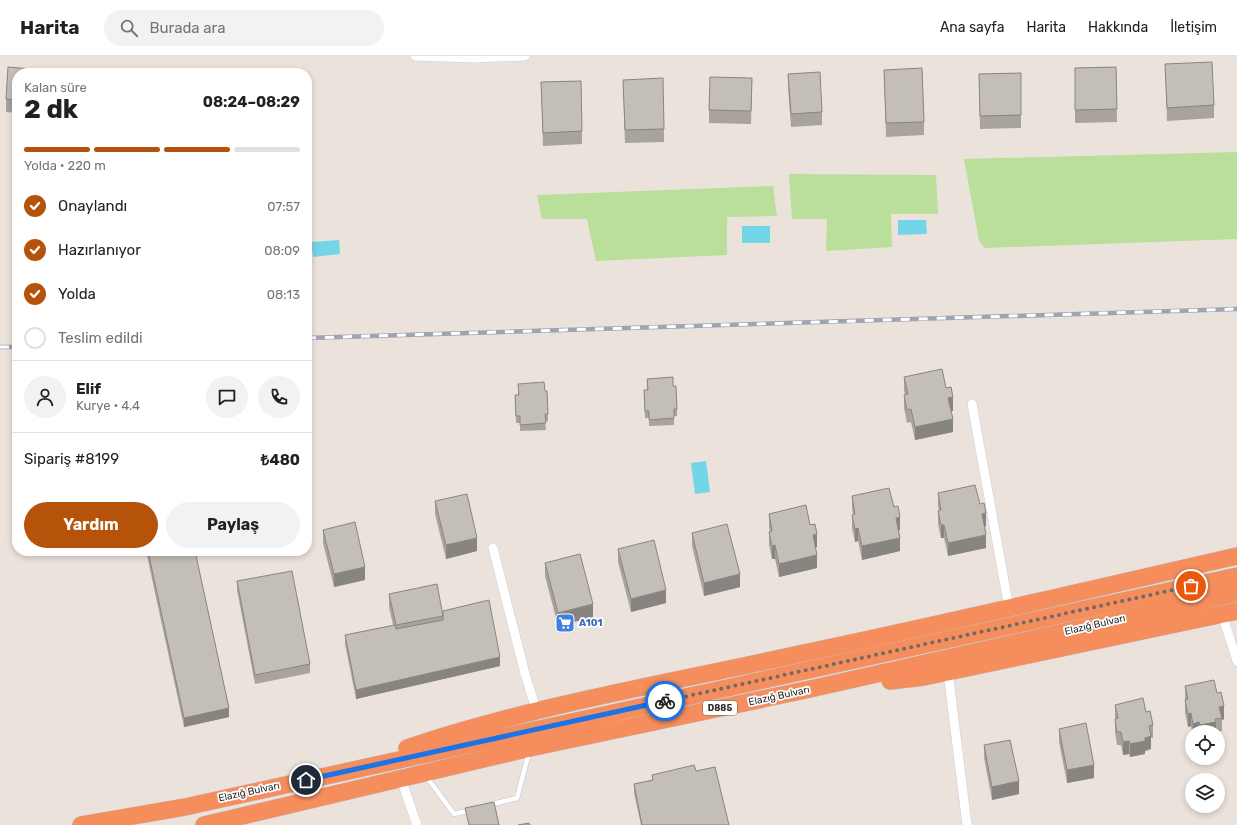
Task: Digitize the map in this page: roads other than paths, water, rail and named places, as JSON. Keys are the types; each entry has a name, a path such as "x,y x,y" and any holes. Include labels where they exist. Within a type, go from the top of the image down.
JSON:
{"highway":[{"path":"322,776 436,738 577,701 1009,608 1237,556"},
{"name":"Elazığ Bulvarı","path":"81,825 185,807 1237,576"},
{"name":"Elazığ Bulvarı","path":"204,825 530,748 810,689 1237,593"},
{"path":"810,689 924,677 1230,612"}],"street":[{"path":"415,56 472,58 524,56"},
{"path":"972,404 1009,608"},
{"path":"493,548 524,674 537,712"},
{"path":"1230,612 1237,661"},
{"path":"948,672 967,825"},
{"path":"401,779 417,825"}],"lane":[{"path":"482,807 517,798 530,748"},
{"path":"424,773 454,814 475,809"}],"water":[{"path":"898,220 926,220 927,234 898,235"},
{"path":"742,226 770,226 770,243 742,243"},
{"path":"339,240 340,254 313,257 312,242"},
{"path":"706,461 710,492 695,494 691,463"}],"railway":[{"path":"312,338 1237,309"},
{"path":"0,347 12,347"}],"place":[{"name":"A101","path":"565,623"}]}
